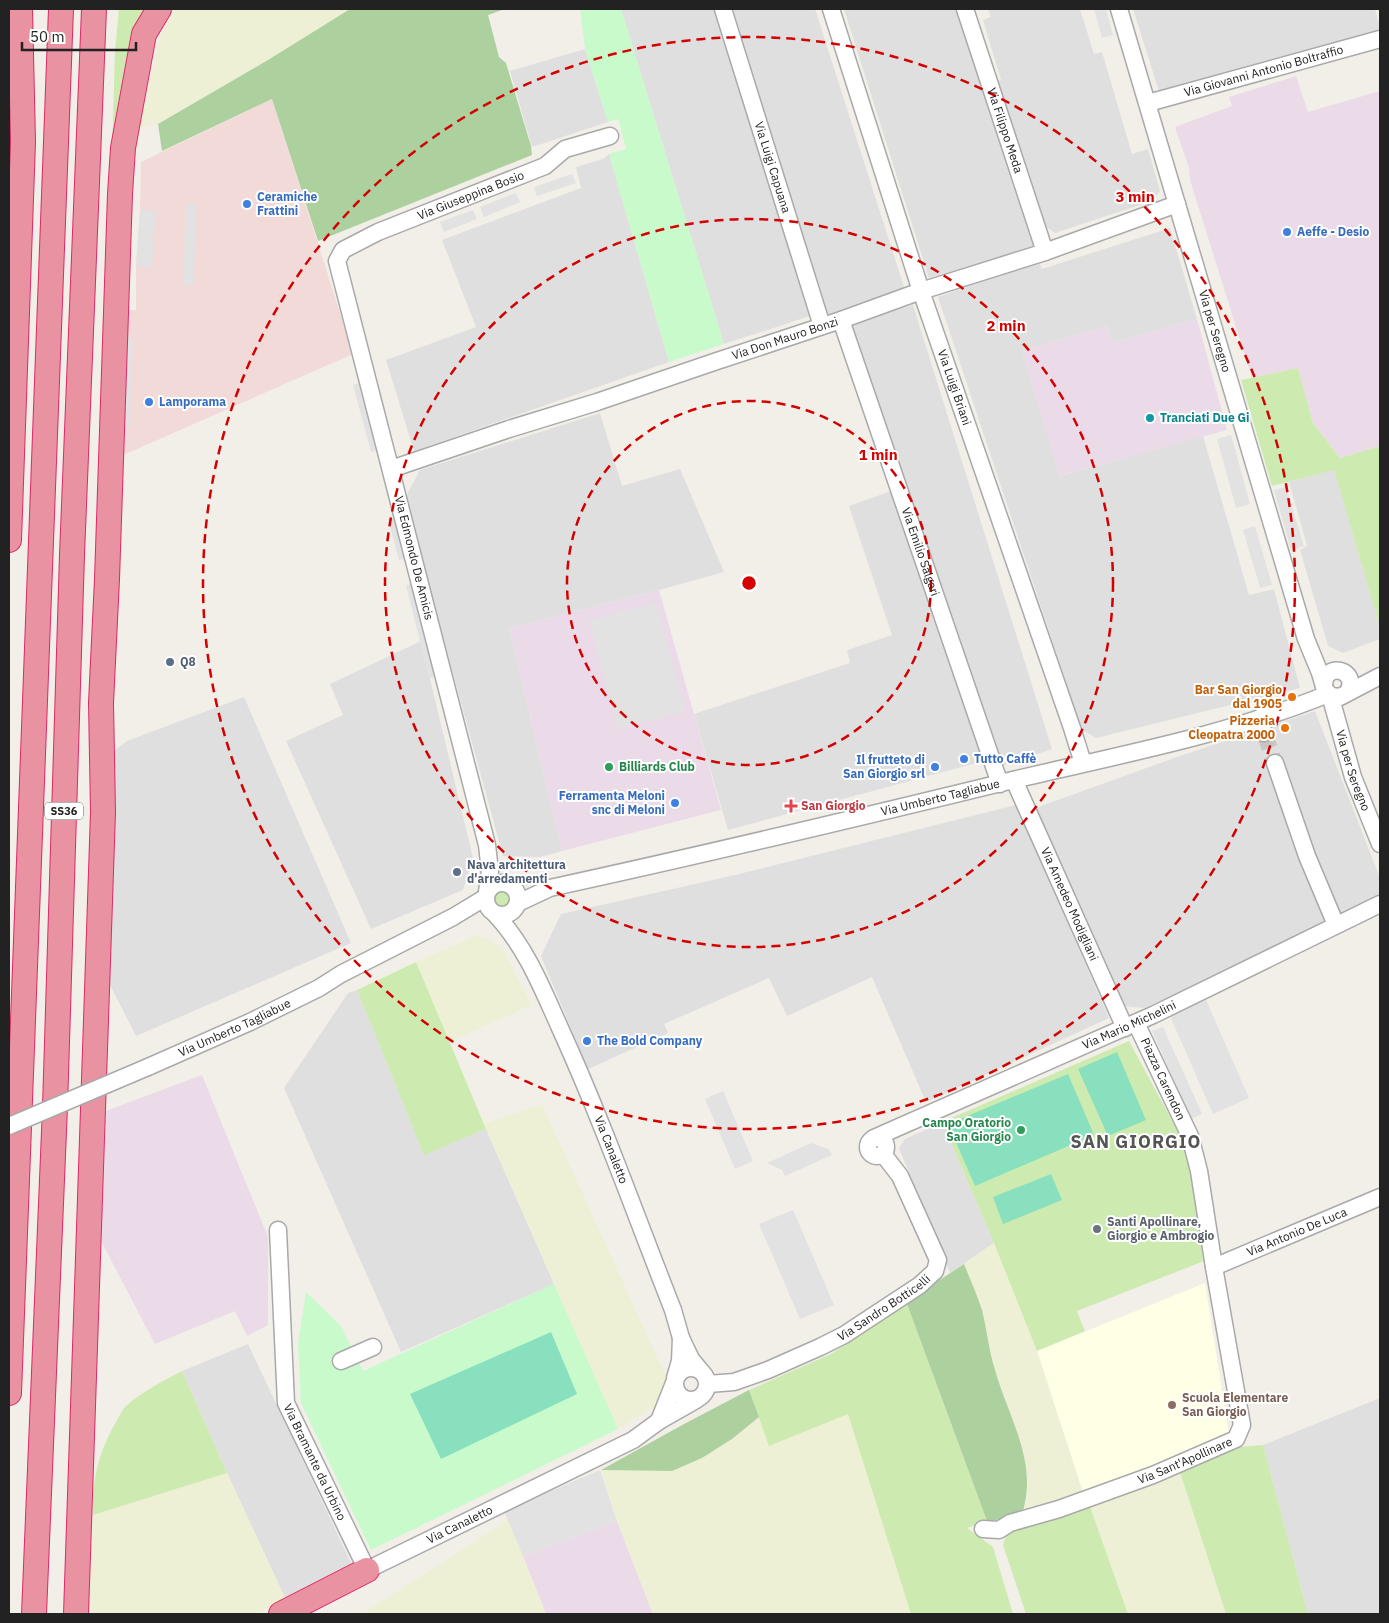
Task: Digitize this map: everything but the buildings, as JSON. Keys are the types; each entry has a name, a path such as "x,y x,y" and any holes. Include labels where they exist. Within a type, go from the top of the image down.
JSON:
{"highway":[{"path":"9,540 23,142 20,9"},
{"name":"SS36","path":"9,1393 61,9"},
{"name":"SS36","path":"34,1614 55,1097 72,554 94,9"},
{"path":"76,1614 103,821 101,703 120,194 123,148 144,34 160,9"},
{"path":"281,1614 366,1570"}],"street":[{"name":"Via Luigi Capuana","path":"723,9 822,326"},
{"name":"Via Luigi Briani","path":"831,9 921,291 1050,662 1082,764"},
{"name":"Via Filippo Meda","path":"965,9 1045,252"},
{"name":"Via per Seregno","path":"1118,9 1148,103 1303,630 1312,654 1334,693 1338,723 1353,777 1380,844"},
{"name":"Via Giovanni Antonio Boltraffio","path":"1148,103 1380,39"},
{"name":"Via Giuseppina Bosio","path":"337,261 343,250 378,232 545,166 566,149 610,136"},
{"name":"Via Don Mauro Bonzi","path":"391,469 509,429 597,402 921,291 1045,252 1177,204"},
{"name":"Via Edmondo De Amicis","path":"337,261 489,855 489,903"},
{"name":"Via Emilio Salgari","path":"840,320 1007,782"},
{"name":"Via per Seregno","path":"1312,654 1332,672"},
{"path":"1341,671 1348,676 1351,685 1334,693 1325,678 1332,672 1341,671"},
{"name":"Via Umberto Tagliabue","path":"517,906 550,888 1173,742 1262,726 1300,705 1380,674"},
{"path":"1348,676 1380,674"},
{"path":"1275,763 1307,856 1336,925"},
{"name":"Via Amedeo Modigliani","path":"1007,782 1131,1025"},
{"name":"Via Edmondo De Amicis","path":"489,855 509,885"},
{"path":"499,883 509,885 517,894 517,906 506,915 489,903 492,886 499,883"},
{"name":"Via Umberto Tagliabue","path":"509,885 550,888"},
{"name":"Via Umberto Tagliabue","path":"9,1126 258,1019 453,917 489,903"},
{"name":"Via Canaletto","path":"366,1570 633,1440 659,1420 704,1394 704,1377 691,1359 681,1338 673,1310 579,1069 531,965 514,936 489,903"},
{"name":"Via Mario Michelini","path":"874,1138 1131,1025 1380,904"},
{"name":"Via Canaletto","path":"517,906 518,924 531,965"},
{"name":"Piazza Carendon","path":"1131,1025 1190,1136"},
{"name":"Via Sant'Apollinare","path":"983,1529 999,1530 1010,1523 1059,1509 1153,1475 1236,1439 1242,1425 1199,1171 1190,1136"},
{"name":"Via Sandro Botticelli","path":"704,1377 734,1382 768,1370 826,1344 844,1335 914,1289 935,1271 938,1260 900,1176 883,1154 875,1156 868,1151 869,1142 874,1138"},
{"name":"Via Antonio De Luca","path":"1214,1267 1380,1197"},
{"name":"Via Bramante da Urbino","path":"278,1230 286,1403 366,1570"},
{"name":"Via Canaletto","path":"659,1420 675,1380 680,1361 681,1338"},
{"path":"341,1361 373,1347"},
{"path":"696,1400 681,1397 677,1393 675,1380 683,1369 688,1368 704,1377"}],"shaded area":[{"path":"174,9 350,9 268,60 158,124 138,128 160,36"},
{"path":"621,9 714,9 810,316 724,344"},
{"path":"730,9 815,9 905,290 825,317"},
{"path":"844,9 958,9 1034,247 929,278"},
{"path":"988,9 1080,9 1094,54 1102,52 1132,154 1148,149 1160,191 1152,201 1055,233 1042,224 996,81 1001,80 983,20 991,17"},
{"path":"1094,9 1106,9 1113,35 1102,38"},
{"path":"1133,9 1375,9 1380,29 1159,91"},
{"path":"585,49 608,122 532,147 510,71"},
{"path":"1296,76 1308,112 1380,91 1380,446 1340,458 1313,423 1298,368 1252,378 1175,127 1232,106 1229,97"},
{"path":"272,99 353,354 121,456 124,310 136,310 141,162"},
{"path":"609,154 669,362 414,451 386,360 476,327 442,240 581,188 576,167 603,159"},
{"path":"572,174 576,183 537,196 534,187"},
{"path":"516,193 520,202 484,217 480,207"},
{"path":"186,204 196,204 194,285 183,285"},
{"path":"140,210 156,211 152,268 136,266"},
{"path":"473,210 477,219 444,232 440,222"},
{"path":"1170,228 1197,319 1113,343 1107,326 1022,351 1060,476 1203,436 1249,595 1274,589 1300,688 1096,738 1082,730 938,297 1039,262 1042,269"},
{"path":"913,305 1052,749 1002,766 848,325"},
{"path":"1197,319 1227,430 1059,476 1022,351 1107,326 1113,343"},
{"path":"124,332 133,340 129,429 122,421"},
{"path":"362,382 380,449 371,452 353,385"},
{"path":"600,413 622,486 680,469 724,572 509,628 562,851 540,857 503,856 405,498 420,470"},
{"path":"1231,435 1250,504 1236,508 1217,439"},
{"path":"1334,469 1380,627 1380,639 1343,653 1328,646 1300,550 1307,546 1289,482"},
{"path":"1286,487 1304,546 1291,550 1274,490"},
{"path":"894,490 984,761 728,830 694,714 850,663 847,650 892,635 849,506"},
{"path":"399,517 409,558 399,560 388,519"},
{"path":"1255,526 1272,585 1260,588 1243,530"},
{"path":"417,583 440,675 429,678 406,585"},
{"path":"659,590 721,810 562,851 509,628"},
{"path":"656,603 685,711 618,729 589,620"},
{"path":"421,641 473,858 463,890 371,929 286,741 343,715 330,684"},
{"path":"244,697 351,943 136,1036 108,981 110,754 127,741"},
{"path":"1315,711 1380,878 1380,898 1305,936 1144,1008 1122,1006 1032,813 1041,806 1177,757"},
{"path":"1016,805 1109,1018 926,1102 872,977 787,1016 769,978 664,1024 668,1033 588,1069 541,956 561,914 735,875"},
{"path":"475,936 487,938 503,949 532,1005 449,1042 416,962"},
{"path":"357,990 424,1154 486,1129 554,1284 401,1352 284,1088 348,993"},
{"path":"1206,1000 1249,1098 1213,1114 1170,1016"},
{"path":"1163,1027 1202,1114 1191,1119 1152,1031"},
{"path":"202,1075 268,1237 268,1325 247,1336 235,1311 155,1344 100,1239 106,1111"},
{"path":"723,1091 753,1161 735,1169 705,1099"},
{"path":"542,1104 667,1379 656,1406 618,1429 484,1124"},
{"path":"942,1122 994,1243 950,1273 899,1148 905,1139"},
{"path":"811,1143 828,1149 832,1155 785,1176 782,1170 767,1163"},
{"path":"793,1210 834,1305 800,1319 759,1224"},
{"path":"994,1243 1037,1351 1084,1496 1021,1517 1027,1502 1028,1485 1024,1452 995,1370 981,1310 964,1264"},
{"path":"1205,1283 1229,1435 1084,1496 1037,1351"},
{"path":"248,1344 352,1565 286,1600 182,1371"},
{"path":"1380,1398 1380,1614 1308,1614 1263,1445"},
{"path":"848,1413 911,1614 653,1614 617,1521 601,1470 672,1471 702,1458 732,1439 759,1417 769,1446"},
{"path":"600,1470 617,1521 523,1556 504,1511"},
{"path":"1180,1472 1226,1614 1128,1614 1089,1504"},
{"path":"227,1473 286,1600 256,1614 92,1614 88,1600 93,1515"},
{"path":"508,1520 546,1614 362,1614"},
{"path":"617,1521 653,1614 546,1614 523,1556"}],"green space":[{"path":"119,9 152,9 112,150 115,51"},
{"path":"350,9 505,9 488,15 499,57 506,63 532,155 318,241 272,99 162,151 158,124 268,60"},
{"path":"580,9 621,9 724,344 669,362 609,154 626,149 618,119 608,122 585,49"},
{"path":"1298,368 1313,423 1340,458 1380,446 1380,627 1334,470 1272,486 1241,380"},
{"path":"502,888 512,895 513,899 506,909 502,910 492,903 491,899 498,889"},
{"path":"416,962 486,1129 424,1155 357,990"},
{"path":"1129,1041 1182,1139 1191,1174 1204,1261 1077,1311 1085,1331 1037,1351 994,1243 942,1122"},
{"path":"1117,1052 1146,1120 1108,1136 1078,1069"},
{"name":"Campo Oratorio San Giorgio","path":"1068,1074 1094,1135 975,1186 948,1124"},
{"path":"1051,1174 1062,1200 1003,1224 993,1197"},
{"path":"964,1264 982,1310 993,1363 1025,1461 1027,1479 1026,1498 1021,1517 987,1521 907,1304"},
{"path":"554,1284 618,1429 371,1550 301,1403 298,1343 306,1292 341,1326 363,1371"},
{"path":"907,1304 987,1521 967,1528 993,1547 1013,1614 911,1614 848,1414 769,1446 749,1390 831,1354"},
{"path":"551,1332 577,1394 441,1459 410,1394"},
{"path":"182,1371 227,1473 93,1515 97,1467 110,1433 122,1412 126,1406 139,1396"},
{"path":"749,1390 759,1417 732,1439 702,1458 672,1471 601,1470 684,1424"},
{"path":"1263,1445 1308,1614 1226,1614 1180,1472 1237,1447"},
{"path":"1089,1504 1128,1614 1026,1614 1003,1545 1008,1530"}],"tunnel":[{"path":"1264,733 1275,763"}],"place":[{"name":"Ceramiche Frattini","path":"247,204"},
{"name":"Aeffe - Desio","path":"1287,232"},
{"name":"Lamporama","path":"149,402"},
{"name":"Tranciati Due Gi","path":"1150,418"},
{"name":"Q8","path":"170,662"},
{"name":"Bar San Giorgio dal 1905","path":"1292,697"},
{"name":"Pizzeria Cleopatra 2000","path":"1285,728"},
{"name":"Tutto Caffè","path":"964,759"},
{"name":"Billiards Club","path":"609,767"},
{"name":"Il frutteto di San Giorgio srl","path":"935,767"},
{"name":"Ferramenta Meloni snc di Meloni","path":"675,803"},
{"name":"San Giorgio","path":"791,806"},
{"name":"Nava architettura d'arredamenti","path":"457,872"},
{"name":"The Bold Company","path":"587,1041"},
{"name":"Campo Oratorio San Giorgio","path":"1021,1130"},
{"name":"Santi Apollinare, Giorgio e Ambrogio","path":"1097,1229"},
{"name":"Scuola Elementare San Giorgio","path":"1172,1405"}],"district":[{"name":"SAN GIORGIO","path":"1136,1142"}]}
